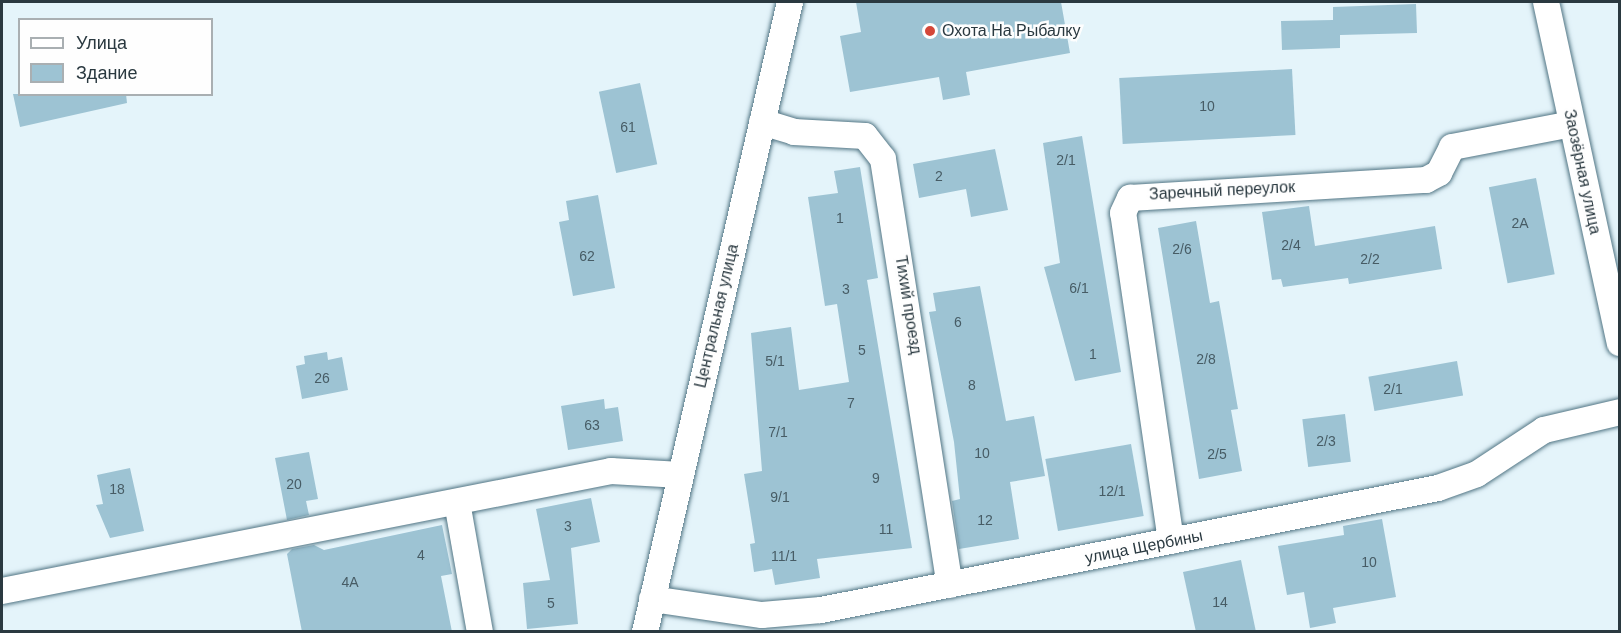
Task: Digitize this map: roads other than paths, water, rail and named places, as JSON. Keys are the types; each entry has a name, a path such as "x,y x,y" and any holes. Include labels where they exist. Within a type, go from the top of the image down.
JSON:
{"street":[{"name":"Центральная улица","path":"645,632 790,2"},
{"name":"Заозёрная улица","path":"1546,2 1620,343"},
{"name":"Тихий проезд","path":"762,122 794,132 865,136 883,159 950,585"},
{"name":"Заречный переулок","path":"1171,541 1123,213 1130,198 1418,181 1439,173 1452,147 1571,124"},
{"name":"улица Щербины","path":"652,599 731,613 792,614 950,585 1438,488 1477,474 1544,430 1620,412"},
{"path":"2,591 610,471 681,475"},
{"path":"457,502 480,632"}],"place":[{"name":"Охота На Рыбалку","path":"930,31"}]}
